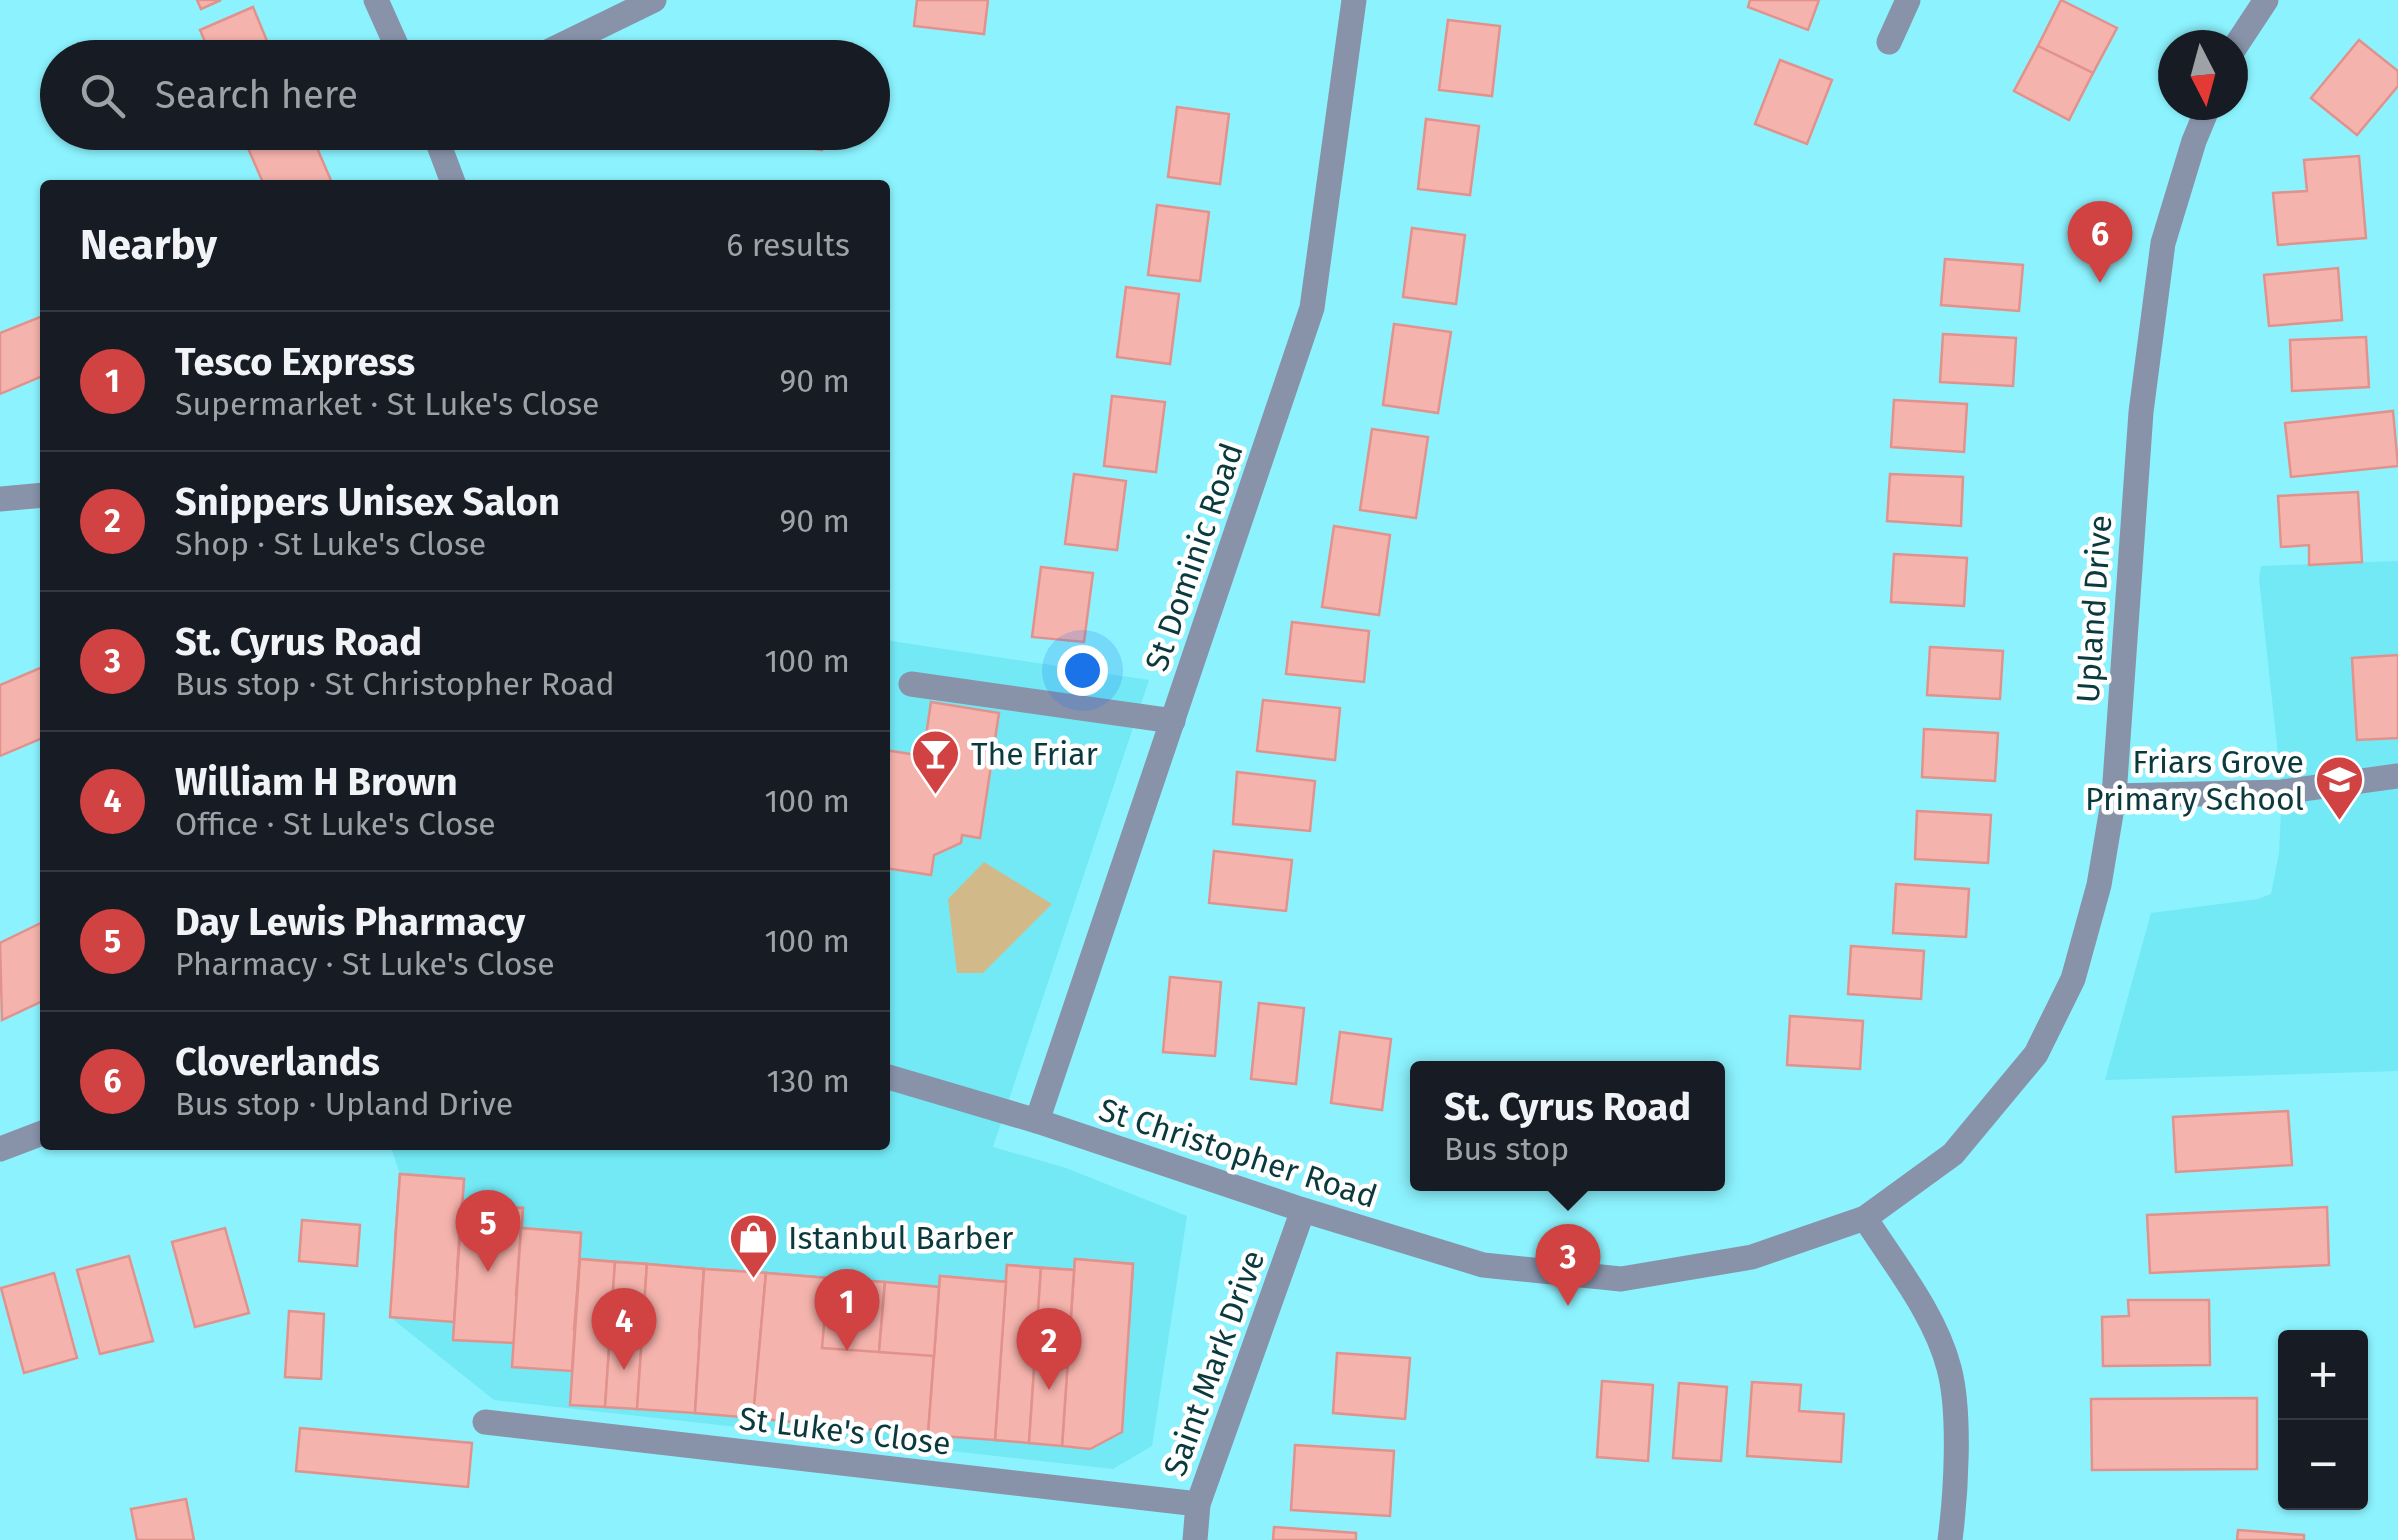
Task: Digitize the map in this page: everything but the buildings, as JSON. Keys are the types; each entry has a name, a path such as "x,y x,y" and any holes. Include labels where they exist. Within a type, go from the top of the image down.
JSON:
{"street":[{"path":"376,0 394,40"},
{"path":"572,40 654,0"},
{"name":"St Dominic Road","path":"1037,1121 1312,308 1354,0"},
{"path":"1889,42 1908,0"},
{"path":"2246,30 2266,0"},
{"name":"Upland Drive","path":"1865,1218 1953,1154 2036,1054 2073,979 2099,885 2114,796 2141,412 2163,243 2203,120"},
{"path":"441,150 452,180"},
{"path":"0,499 40,495"},
{"path":"910,684 1173,721"},
{"path":"2114,796 2282,792 2398,776"},
{"name":"St Christopher Road","path":"890,1077 1483,1265 1621,1279 1752,1258 1865,1218"},
{"path":"0,1148 40,1134"},
{"name":"Saint Mark Drive","path":"1195,1540 1198,1504 1302,1210"},
{"path":"1865,1218 1928,1319 1949,1368 1956,1417 1950,1540"},
{"name":"St Luke's Close","path":"485,1422 1198,1504"}],"shaded area":[{"name":"Friars Grove Primary School","path":"2398,561 2398,1071 2105,1080 2151,913 2271,894 2279,853 2282,792 2259,579 2261,566"},
{"path":"890,641 1149,680 993,1147 1066,1168 1187,1216 1152,1446 1113,1469 494,1400 390,1317 400,1174 392,1150 890,1150"},
{"path":"984,862 1052,904 983,973 957,973 948,899"}],"place":[{"name":"Cloverlands","path":"2100,283"},
{"name":"The Friar","path":"936,796"},
{"name":"Friars Grove Primary School","path":"2339,822"},
{"name":"Day Lewis Pharmacy","path":"488,1272"},
{"name":"Istanbul Barber","path":"753,1280"},
{"name":"St. Cyrus Road","path":"1568,1306"},
{"name":"Tesco Express","path":"847,1351"},
{"name":"William H Brown","path":"624,1370"},
{"name":"Snippers Unisex Salon","path":"1049,1390"}]}
